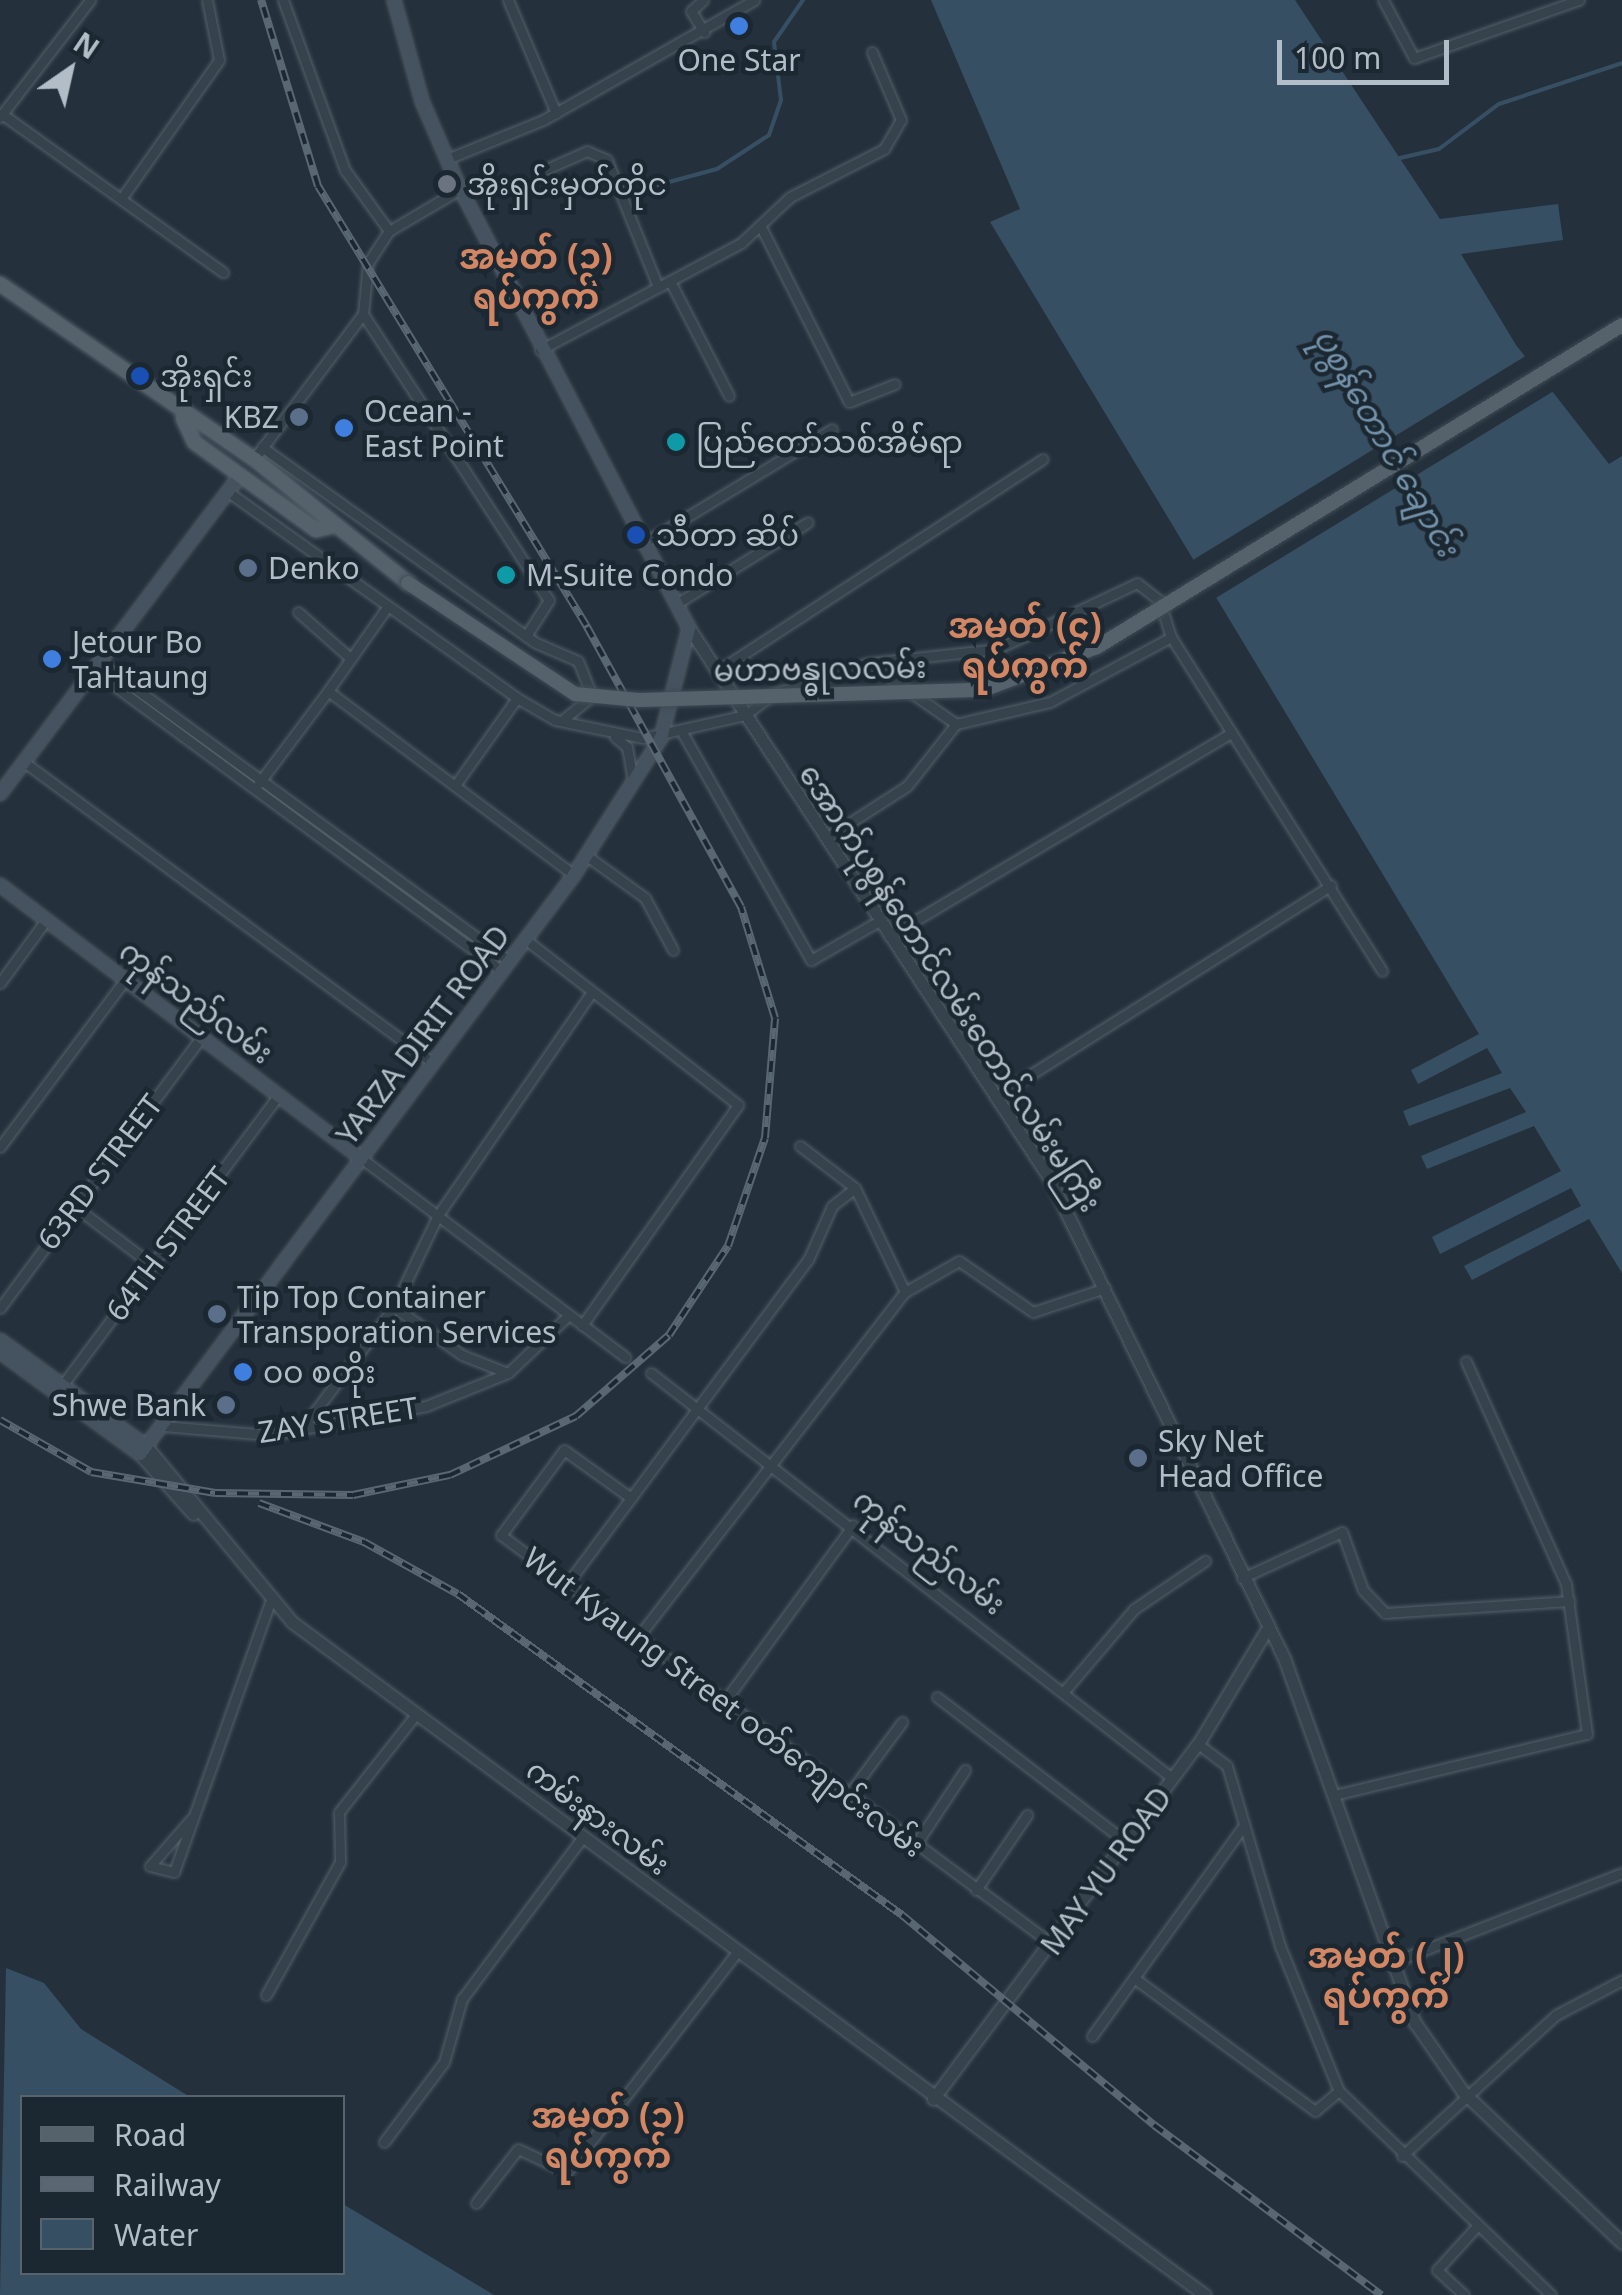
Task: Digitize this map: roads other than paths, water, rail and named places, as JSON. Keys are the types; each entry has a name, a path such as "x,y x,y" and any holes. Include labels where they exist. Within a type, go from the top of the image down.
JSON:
{"main road":[{"name":"အောက်ပုစွန်တောင်လမ်းတောင်လမ်းမကြီး","path":"394,0 460,189 538,351 640,545 689,628"},
{"name":"မဟာဗန္ဓုလလမ်း","path":"0,284 183,418 258,453 332,526 408,583 575,694 639,700 983,690 1098,648 1622,325"},
{"name":"မဟာဗန္ဓုလလမ်း","path":"183,418 194,442 316,530 332,526"},
{"path":"0,794 240,475"},
{"name":"YARZA DIRIT ROAD","path":"143,1450 574,875 634,788 660,738 689,628"},
{"name":"ကုန်သည်လမ်း","path":"0,886 362,1158"},
{"name":"ကမ်းနားလမ်း","path":"0,1340 60,1390"},
{"name":"ကမ်းနားလမ်း","path":"0,1352 143,1450"}],"street":[{"path":"90,0 1,115 223,272"},
{"path":"121,199 219,60 207,0"},
{"path":"283,0 344,170 389,232"},
{"path":"508,0 556,113"},
{"path":"703,0 690,11 704,32"},
{"path":"733,0 738,11"},
{"path":"447,159 556,113 704,32 754,0"},
{"path":"1383,0 1414,58 1578,0"},
{"path":"538,351 670,281 760,226 790,197 896,136 901,120 872,52"},
{"path":"542,172 587,151 607,160 658,287"},
{"path":"460,189 389,232 368,262 363,314 258,453 526,636 590,673 588,706 556,720"},
{"path":"760,226 849,402 895,384"},
{"path":"670,281 729,396"},
{"path":"363,314 549,600 526,636"},
{"path":"640,545 832,429"},
{"path":"716,672 1043,460"},
{"path":"228,491 517,698 556,720 613,735 660,738 683,734 745,715 773,694 868,663 997,649 1137,583 1159,600 1171,638 1332,885 1382,971"},
{"path":"676,604 808,522"},
{"path":"258,785 388,606"},
{"path":"298,612 350,658"},
{"name":"အောက်ပုစွန်တောင်လမ်းတောင်လမ်းမကြီး","path":"689,628 995,1096 1105,1288 1266,1631 1334,1796 1388,1964 1463,2092 1622,2243"},
{"path":"826,838 907,786 956,724 1050,702 1171,638"},
{"path":"868,663 956,724"},
{"path":"96,666 258,785 377,880 506,966"},
{"path":"328,691 574,875"},
{"path":"456,784 517,698"},
{"path":"889,936 1231,733"},
{"path":"683,734 811,960 880,922"},
{"path":"613,735 627,747 634,788"},
{"path":"24,762 434,1062"},
{"path":"258,785 335,833 506,966"},
{"path":"327,843 335,833"},
{"path":"588,856 645,898 673,950"},
{"path":"377,880 384,869"},
{"path":"995,1096 1332,885"},
{"path":"0,983 46,920"},
{"path":"524,939 728,1095 738,1114 582,1325"},
{"path":"0,1146 124,980"},
{"path":"300,1431 394,1307 438,1215 591,993"},
{"name":"63RD STREET","path":"0,1308 200,1037"},
{"name":"64TH STREET","path":"60,1390 278,1096"},
{"path":"800,1146 855,1188 905,1292"},
{"path":"362,1158 625,1356"},
{"path":"567,1584 808,1260 832,1206 855,1188"},
{"path":"74,1206 152,1265"},
{"path":"638,1637 905,1292 959,1261 1033,1312 1105,1288"},
{"path":"394,1307 462,1355 508,1373 569,1315"},
{"path":"1334,1796 1586,1734 1570,1600 1466,1361"},
{"name":"ZAY STREET","path":"163,1426 196,1435 300,1431 426,1406 508,1373"},
{"name":"ကုန်သည်လမ်း","path":"650,1373 1066,1689 1172,1778"},
{"name":"Wut Kyaung Street ဝတ်ကျောင်းလမ်း","path":"631,1498 568,1448 502,1531 567,1584 1052,1945"},
{"name":"ကမ်းနားလမ်း","path":"143,1450 268,1606 1196,2295"},
{"path":"724,1702 853,1525"},
{"path":"1242,1578 1342,1532 1363,1590 1385,1613 1570,1600"},
{"path":"1066,1689 1134,1609 1204,1561"},
{"path":"192,1818 150,1866 174,1872 268,1606"},
{"name":"MAY YU ROAD","path":"933,2099 1052,1945 1198,1744 1266,1631"},
{"path":"937,1698 1124,1841"},
{"path":"266,1996 335,1874 338,1812 416,1715"},
{"path":"848,1795 902,1722"},
{"path":"1198,1744 1228,1766 1280,1946 1339,2090 1402,2156 1552,2295"},
{"path":"916,1844 964,1770"},
{"path":"976,1890 1027,1815"},
{"path":"1092,2036 1244,1824"},
{"path":"384,2142 444,2062 462,1999 581,1839"},
{"name":"ကမ်းနားလမ်း","path":"581,1839 734,1956 1205,2295"},
{"path":"1388,1964 1622,1873"},
{"path":"476,2203 518,2149 566,2172 734,1956"},
{"path":"1134,1978 1314,2111 1339,2090"},
{"path":"1402,2156 1463,2092 1556,2015 1622,1980"},
{"path":"1464,2295 1437,2270 1476,2226"}],"water":[{"name":"ပုစွန်တောင် ချောင်း","path":"931,0 1295,0 1440,219 1558,204 1563,240 1461,254 1516,345 1609,464 1622,456 1622,1273 1589,1219 1472,1280 1464,1266 1581,1206 1571,1188 1440,1254 1432,1237 1561,1171 1534,1126 1427,1169 1421,1156 1526,1112 1510,1088 1409,1126 1403,1111 1502,1073 1487,1048 1418,1084 1411,1070 1479,1034 990,222 1020,209"},
{"path":"6,1968 44,1983 81,2029 187,2095 20,2095 20,2275 345,2275 345,2205 494,2295 0,2295"}],"waterway":[{"path":"658,185 717,169 769,135 781,100 774,42 803,0"},
{"path":"1400,158 1439,149 1499,104 1622,63"}],"railway":[{"path":"0,1420 91,1472 215,1493 353,1495 450,1475 576,1416 669,1335 728,1246 765,1138 775,1018 741,907 586,625 318,186 261,0"},
{"path":"259,1503 364,1542 458,1594 902,1915 1154,2125 1381,2295"}],"place":[{"name":"One Star","path":"739,26"},
{"name":"အိုးရှင်းမှတ်တိုင","path":"447,184"},
{"name":"အိုးရှင်း","path":"140,376"},
{"name":"KBZ","path":"299,417"},
{"name":"Ocean - East Point","path":"344,428"},
{"name":"ပြည်တော်သစ်အိမ််ရာ","path":"676,442"},
{"name":"သီတာ ဆိပ်","path":"636,535"},
{"name":"Denko","path":"248,568"},
{"name":"M-Suite Condo","path":"506,575"},
{"name":"Jetour Bo TaHtaung","path":"52,659"},
{"name":"Tip Top Container Transporation Services","path":"217,1314"},
{"name":"ဝဝ စတိုး","path":"243,1372"},
{"name":"Shwe Bank","path":"226,1405"},
{"name":"Sky Net Head Office","path":"1138,1458"}],"district":[{"name":"အမှတ် (၃) ရပ်ကွက်","path":"536,276"},
{"name":"အမှတ် (၄) ရပ်ကွက်","path":"1025,645"},
{"name":"အမှတ် (၂) ရပ်ကွက်","path":"1386,1975"},
{"name":"အမှတ် (၁) ရပ်ကွက်","path":"608,2135"}]}
